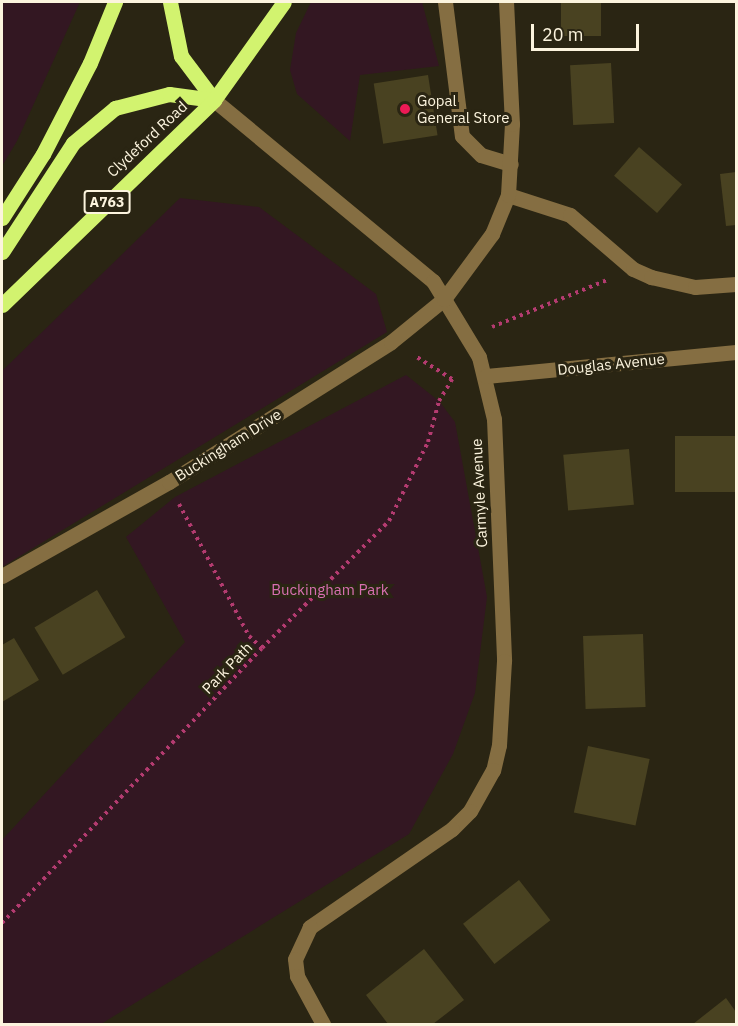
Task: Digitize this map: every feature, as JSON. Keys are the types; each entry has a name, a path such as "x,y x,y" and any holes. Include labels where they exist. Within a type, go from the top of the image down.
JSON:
{"main road":[{"path":"2,218 43,154 90,63 115,2"},
{"path":"170,2 181,56 214,100"},
{"name":"A763","path":"214,100 284,2"},
{"path":"2,252 73,143 115,108 169,94 214,100"},
{"name":"Clydeford Road","path":"2,305 214,100"}],"street":[{"path":"445,2 462,136 481,155 511,164"},
{"name":"Buckingham Drive","path":"2,576 169,482 391,342 444,298 492,234 508,195 511,164 506,2"},
{"name":"Carmyle Avenue","path":"214,100 300,175 422,269 469,337 486,376 494,419 504,660 499,745 493,770 470,811 452,829 310,927 295,959 297,976 323,1024"},
{"path":"508,195 570,214 633,268 651,277 695,286 736,284"},
{"name":"Douglas Avenue","path":"486,376 736,352"}],"path":[{"path":"469,337 633,268"},
{"name":"Park Path","path":"2,923 262,648 389,521 428,442 438,410 438,401 452,379 391,342"},
{"path":"169,482 249,636 262,648"}],"green space":[{"path":"2,2 80,2 17,141 2,166"},
{"path":"311,2 422,2 439,66 360,75 350,141 297,94 290,70 296,33"},
{"path":"180,198 259,207 376,294 387,332 2,567 2,371"},
{"name":"Buckingham Park","path":"406,375 439,401 455,422 487,597 475,693 453,754 409,834 101,1024 2,1024 2,840 185,642 126,537 175,497"}],"building":[{"path":"561,2 601,2 601,36 561,36"},
{"path":"611,63 614,123 573,125 570,65"},
{"name":"Gopal General Store","path":"428,75 438,135 383,144 374,84"},
{"path":"639,147 682,184 657,213 614,176"},
{"path":"736,172 736,225 726,226 720,174"},
{"path":"675,436 736,436 736,492 675,492"},
{"path":"629,449 634,505 568,511 563,455"},
{"path":"97,590 125,637 63,675 34,628"},
{"path":"643,634 646,707 586,709 583,636"},
{"path":"14,638 39,680 2,702 2,645"},
{"path":"588,746 650,759 635,826 574,813"},
{"path":"519,880 550,920 494,964 463,924"},
{"path":"424,949 464,1000 433,1024 388,1024 366,995"},
{"path":"726,998 736,1012 736,1024 693,1024"}],"place":[{"name":"Gopal General Store","path":"405,109"}]}
